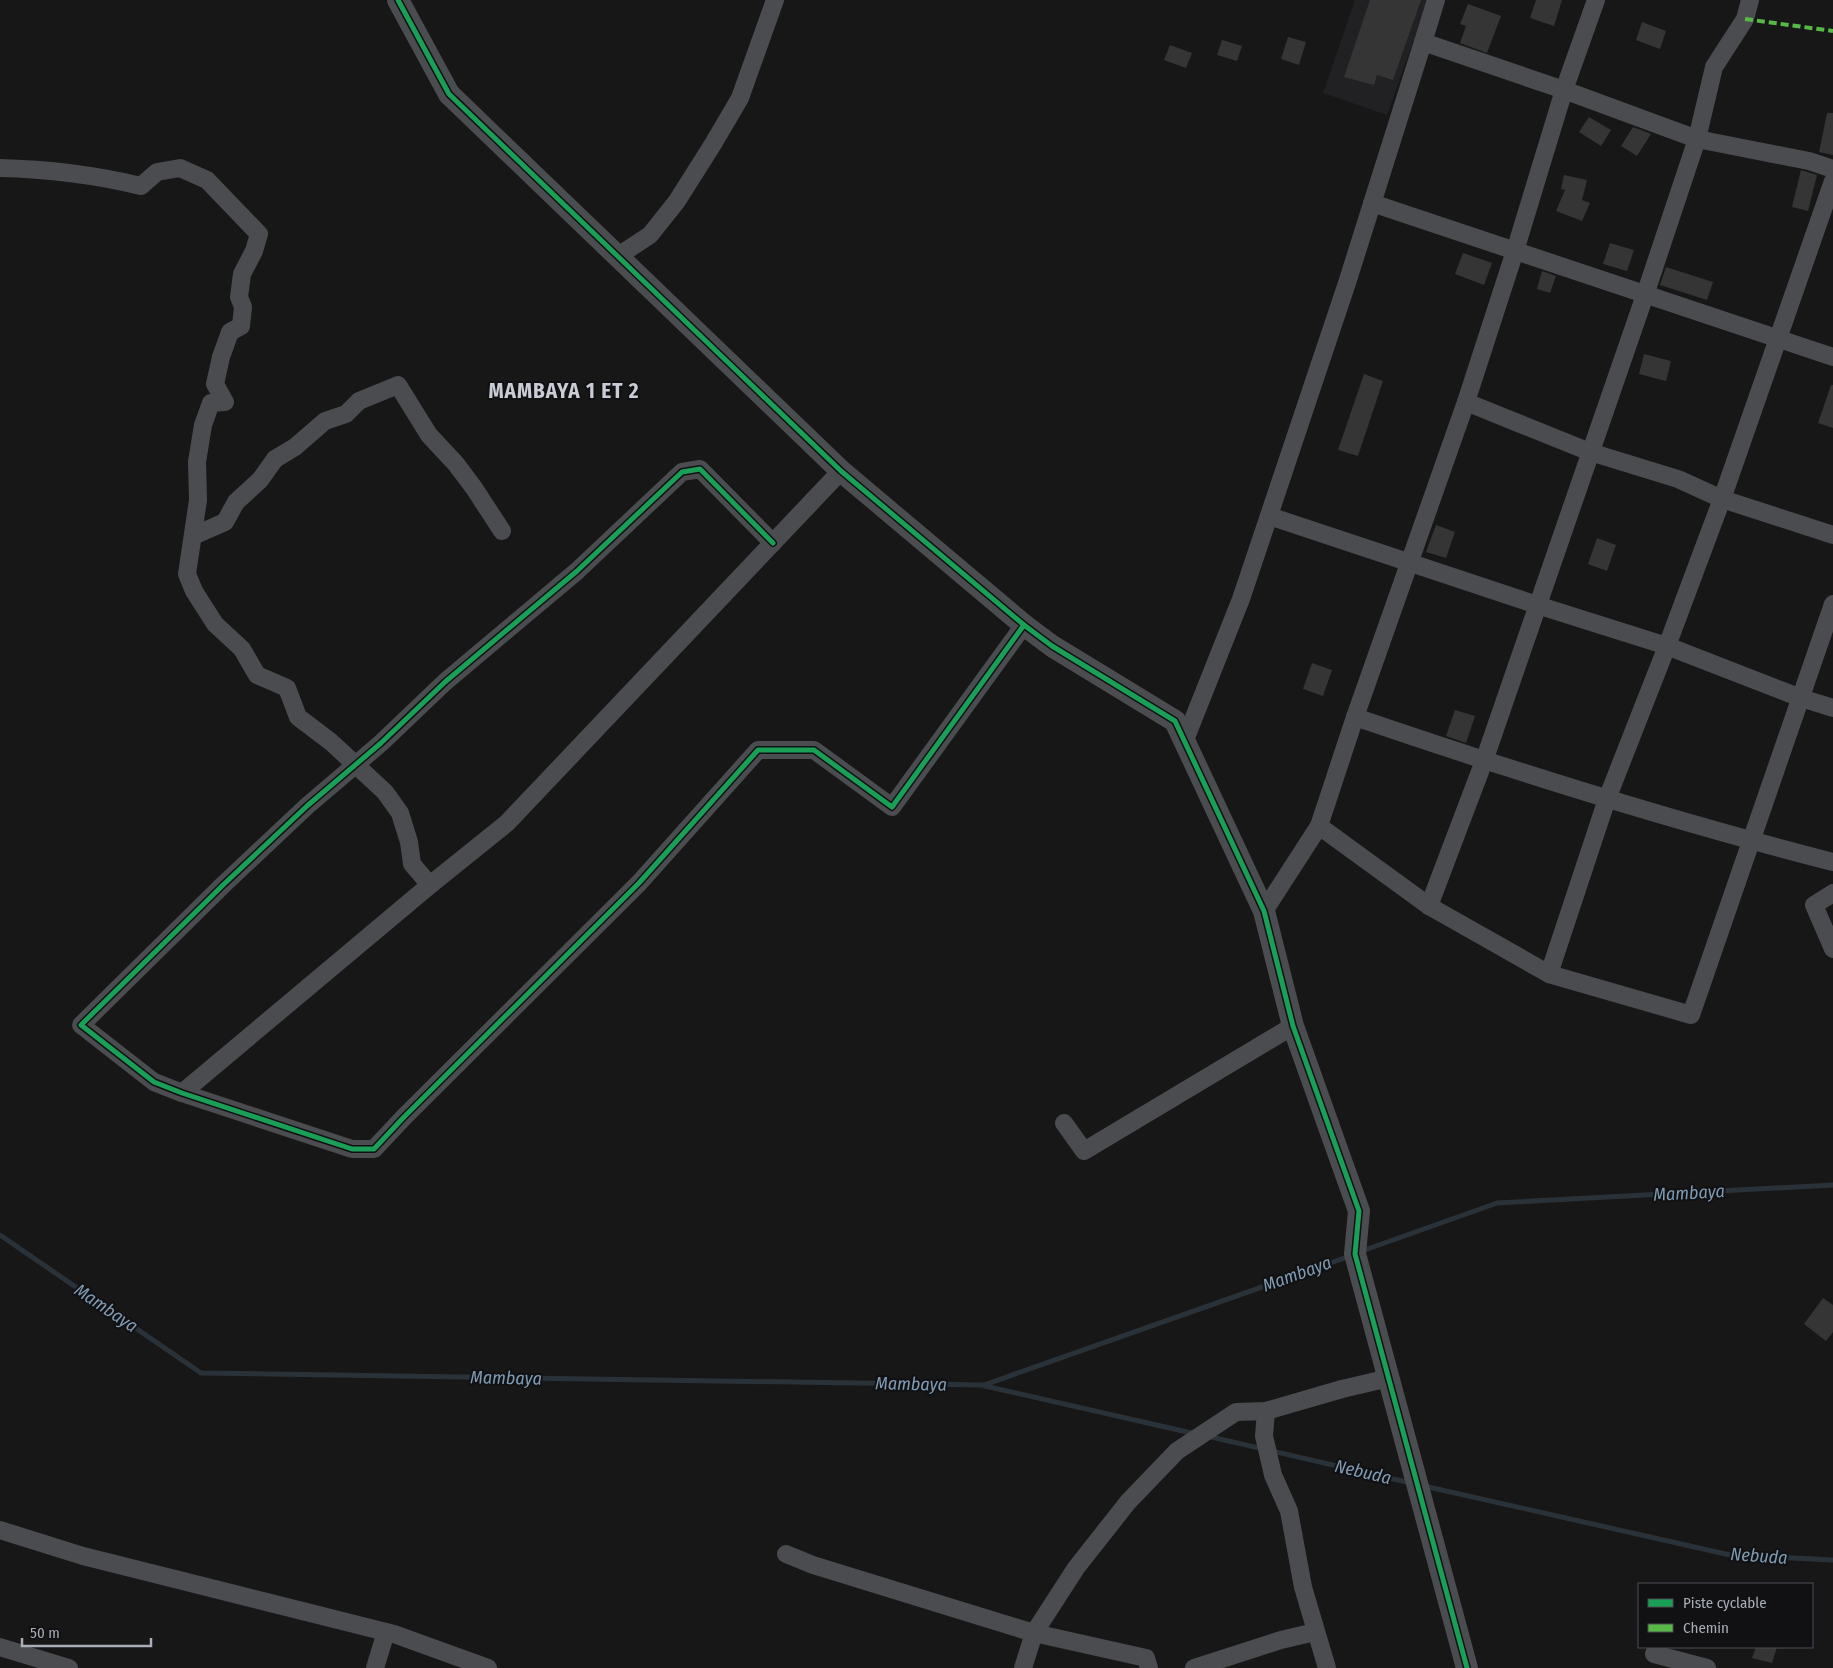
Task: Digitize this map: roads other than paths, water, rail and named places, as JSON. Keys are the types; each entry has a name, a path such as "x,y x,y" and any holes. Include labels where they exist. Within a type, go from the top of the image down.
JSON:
{"street":[{"path":"398,0 449,94 841,471 1024,625 1052,646 1176,721 1264,912 1294,1026 1359,1211 1355,1254 1467,1668"},
{"path":"618,256 650,235 677,201 713,144 740,98 775,0"},
{"path":"1185,740 1241,600 1347,283 1436,0"},
{"path":"1264,912 1319,826 1355,717 1466,402 1564,90 1596,0"},
{"path":"1428,906 1484,761 1645,294 1697,139 1714,67 1744,19 1750,0"},
{"path":"1423,42 1564,90 1697,139 1809,161 1833,170"},
{"path":"0,168 51,171 141,186 157,172 180,168 207,180 258,234 254,252 242,274 238,297 243,307 241,326 230,332 221,357 215,384 225,402 211,403 203,426 197,462 198,500 187,574 194,591 215,624 242,649 257,674 287,688 298,717 331,742 385,792 400,813 409,842 412,864 430,885"},
{"path":"1549,974 1607,799 1722,499 1833,181"},
{"path":"1372,203 1833,357"},
{"path":"193,536 225,522 236,502 260,480 275,459 295,447 325,421 346,414 359,400 398,386 430,435 470,482 502,531"},
{"path":"1466,402 1590,452 1678,479 1722,499 1833,535"},
{"path":"773,543 700,469 682,472 577,571 445,682 356,764 307,806 223,884 81,1025 154,1082 352,1149 374,1150 639,882 758,750 814,750 892,807 1024,625"},
{"path":"182,1093 430,885 507,823 841,471"},
{"path":"1269,516 1667,646 1801,698 1833,708"},
{"path":"1319,826 1428,906 1549,974 1691,1016 1833,604"},
{"path":"1355,717 1484,761 1607,799 1751,841 1833,862"},
{"path":"1833,893 1814,905 1833,949"},
{"path":"1064,1123 1084,1151 1294,1026"},
{"path":"1023,1668 1034,1633 1076,1568 1128,1502 1178,1451 1236,1412 1266,1411 1342,1389 1389,1378"},
{"path":"1266,1411 1264,1436 1274,1475 1289,1511 1303,1587 1327,1668"},
{"path":"0,1530 83,1556 386,1632 488,1668"},
{"path":"786,1554 813,1565 1034,1633 1146,1658 1149,1668"},
{"path":"375,1668 386,1632"},
{"path":"1194,1668 1281,1640 1315,1632"},
{"path":"0,1647 69,1668"},
{"path":"1654,1654 1707,1668"}],"waterway":[{"name":"Mambaya","path":"1362,1251 1497,1203 1833,1185"},
{"name":"Mambaya","path":"0,1235 201,1373 984,1385 1350,1256"},
{"name":"Nebuda","path":"985,1386 1196,1434"},
{"name":"Nebuda","path":"1207,1436 1411,1483"},
{"name":"Nebuda","path":"1424,1486 1730,1555 1833,1560"}],"district":[{"name":"MAMBAYA 1 ET 2","path":"564,391"}]}
